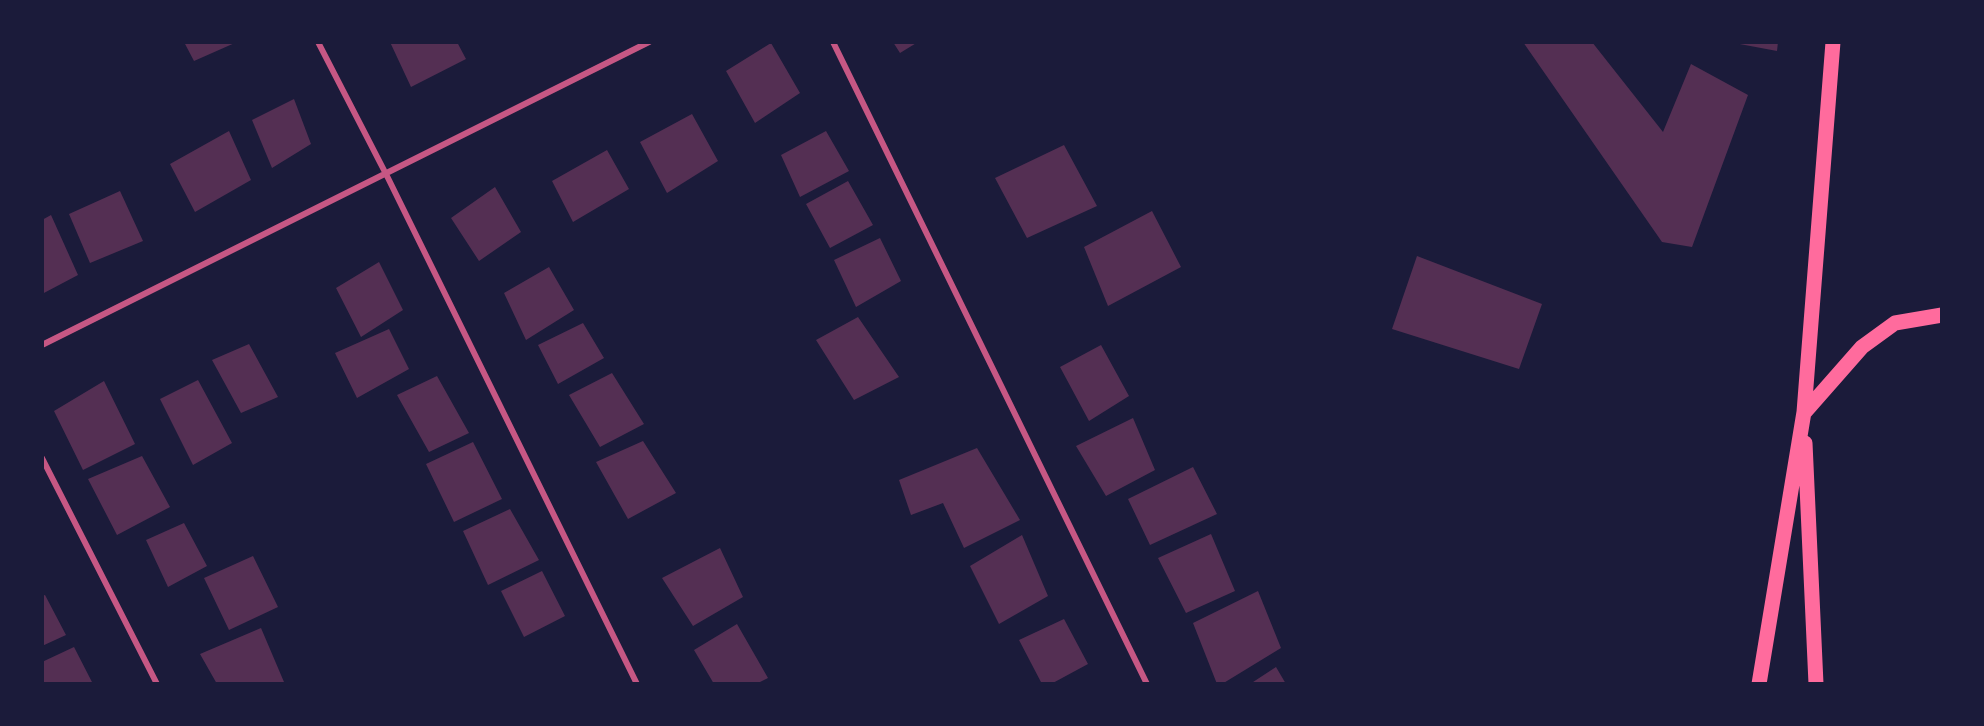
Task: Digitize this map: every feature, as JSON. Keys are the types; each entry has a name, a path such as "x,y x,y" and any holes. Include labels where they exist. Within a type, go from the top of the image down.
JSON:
{"main road":[{"path":"1759,684 1804,412 1833,42"},
{"path":"1816,684 1804,412 1862,347 1895,323 1942,315"}],"street":[{"path":"318,42 637,684"},
{"path":"42,345 649,42"},
{"path":"832,42 1147,684"},
{"path":"42,458 157,684"}],"building":[{"path":"184,42 237,42 194,61"},
{"path":"390,42 457,42 466,59 411,87"},
{"path":"893,42 918,42 900,53"},
{"path":"1523,42 1592,42 1663,132 1691,64 1748,95 1692,247 1662,242"},
{"path":"1729,42 1778,42 1777,51"},
{"path":"771,43 800,93 755,123 726,71"},
{"path":"294,99 311,144 272,168 252,120"},
{"path":"692,114 718,161 667,193 640,142"},
{"path":"229,131 251,180 195,212 170,164"},
{"path":"826,131 849,171 800,197 781,155"},
{"path":"1064,145 1097,206 1027,238 995,178"},
{"path":"607,150 629,189 573,222 552,181"},
{"path":"848,181 873,225 830,248 806,204"},
{"path":"495,187 521,232 479,261 451,218"},
{"path":"120,191 143,241 90,263 69,214"},
{"path":"1152,211 1181,267 1108,306 1084,247"},
{"path":"51,215 78,275 42,294 42,220"},
{"path":"880,238 901,281 856,307 834,260"},
{"path":"1417,256 1542,304 1519,369 1392,329"},
{"path":"379,262 403,310 361,337 336,288"},
{"path":"549,267 574,310 526,340 504,293"},
{"path":"858,317 899,377 854,400 816,340"},
{"path":"583,323 604,358 558,384 538,345"},
{"path":"389,329 409,369 357,398 335,353"},
{"path":"249,344 278,397 241,413 212,360"},
{"path":"1101,345 1129,396 1089,421 1060,367"},
{"path":"612,373 644,424 600,447 569,395"},
{"path":"437,376 469,433 429,452 397,395"},
{"path":"198,380 232,443 193,465 160,399"},
{"path":"104,381 135,444 83,470 54,411"},
{"path":"1133,418 1155,470 1106,496 1076,446"},
{"path":"643,441 676,493 628,519 596,462"},
{"path":"473,442 502,499 454,522 426,464"},
{"path":"977,448 1020,520 964,548 943,503 911,515 899,480"},
{"path":"142,456 170,507 117,535 88,479"},
{"path":"1193,467 1217,514 1150,545 1128,499"},
{"path":"510,509 539,560 488,585 463,531"},
{"path":"184,523 207,566 168,587 146,540"},
{"path":"1211,534 1235,591 1186,613 1158,558"},
{"path":"1022,535 1048,596 999,624 970,566"},
{"path":"720,548 743,597 693,626 662,578"},
{"path":"253,556 278,607 229,630 204,578"},
{"path":"542,571 565,616 524,637 501,591"},
{"path":"1258,591 1281,648 1222,684 1217,684 1193,623"},
{"path":"45,595 66,635 42,646 42,596"},
{"path":"1064,619 1088,664 1051,684 1042,684 1019,640"},
{"path":"737,624 768,678 756,684 714,684 694,650"},
{"path":"261,628 284,682 279,684 217,684 200,654"},
{"path":"74,647 93,684 42,684 42,662"},
{"path":"1276,667 1286,684 1250,684"}]}
